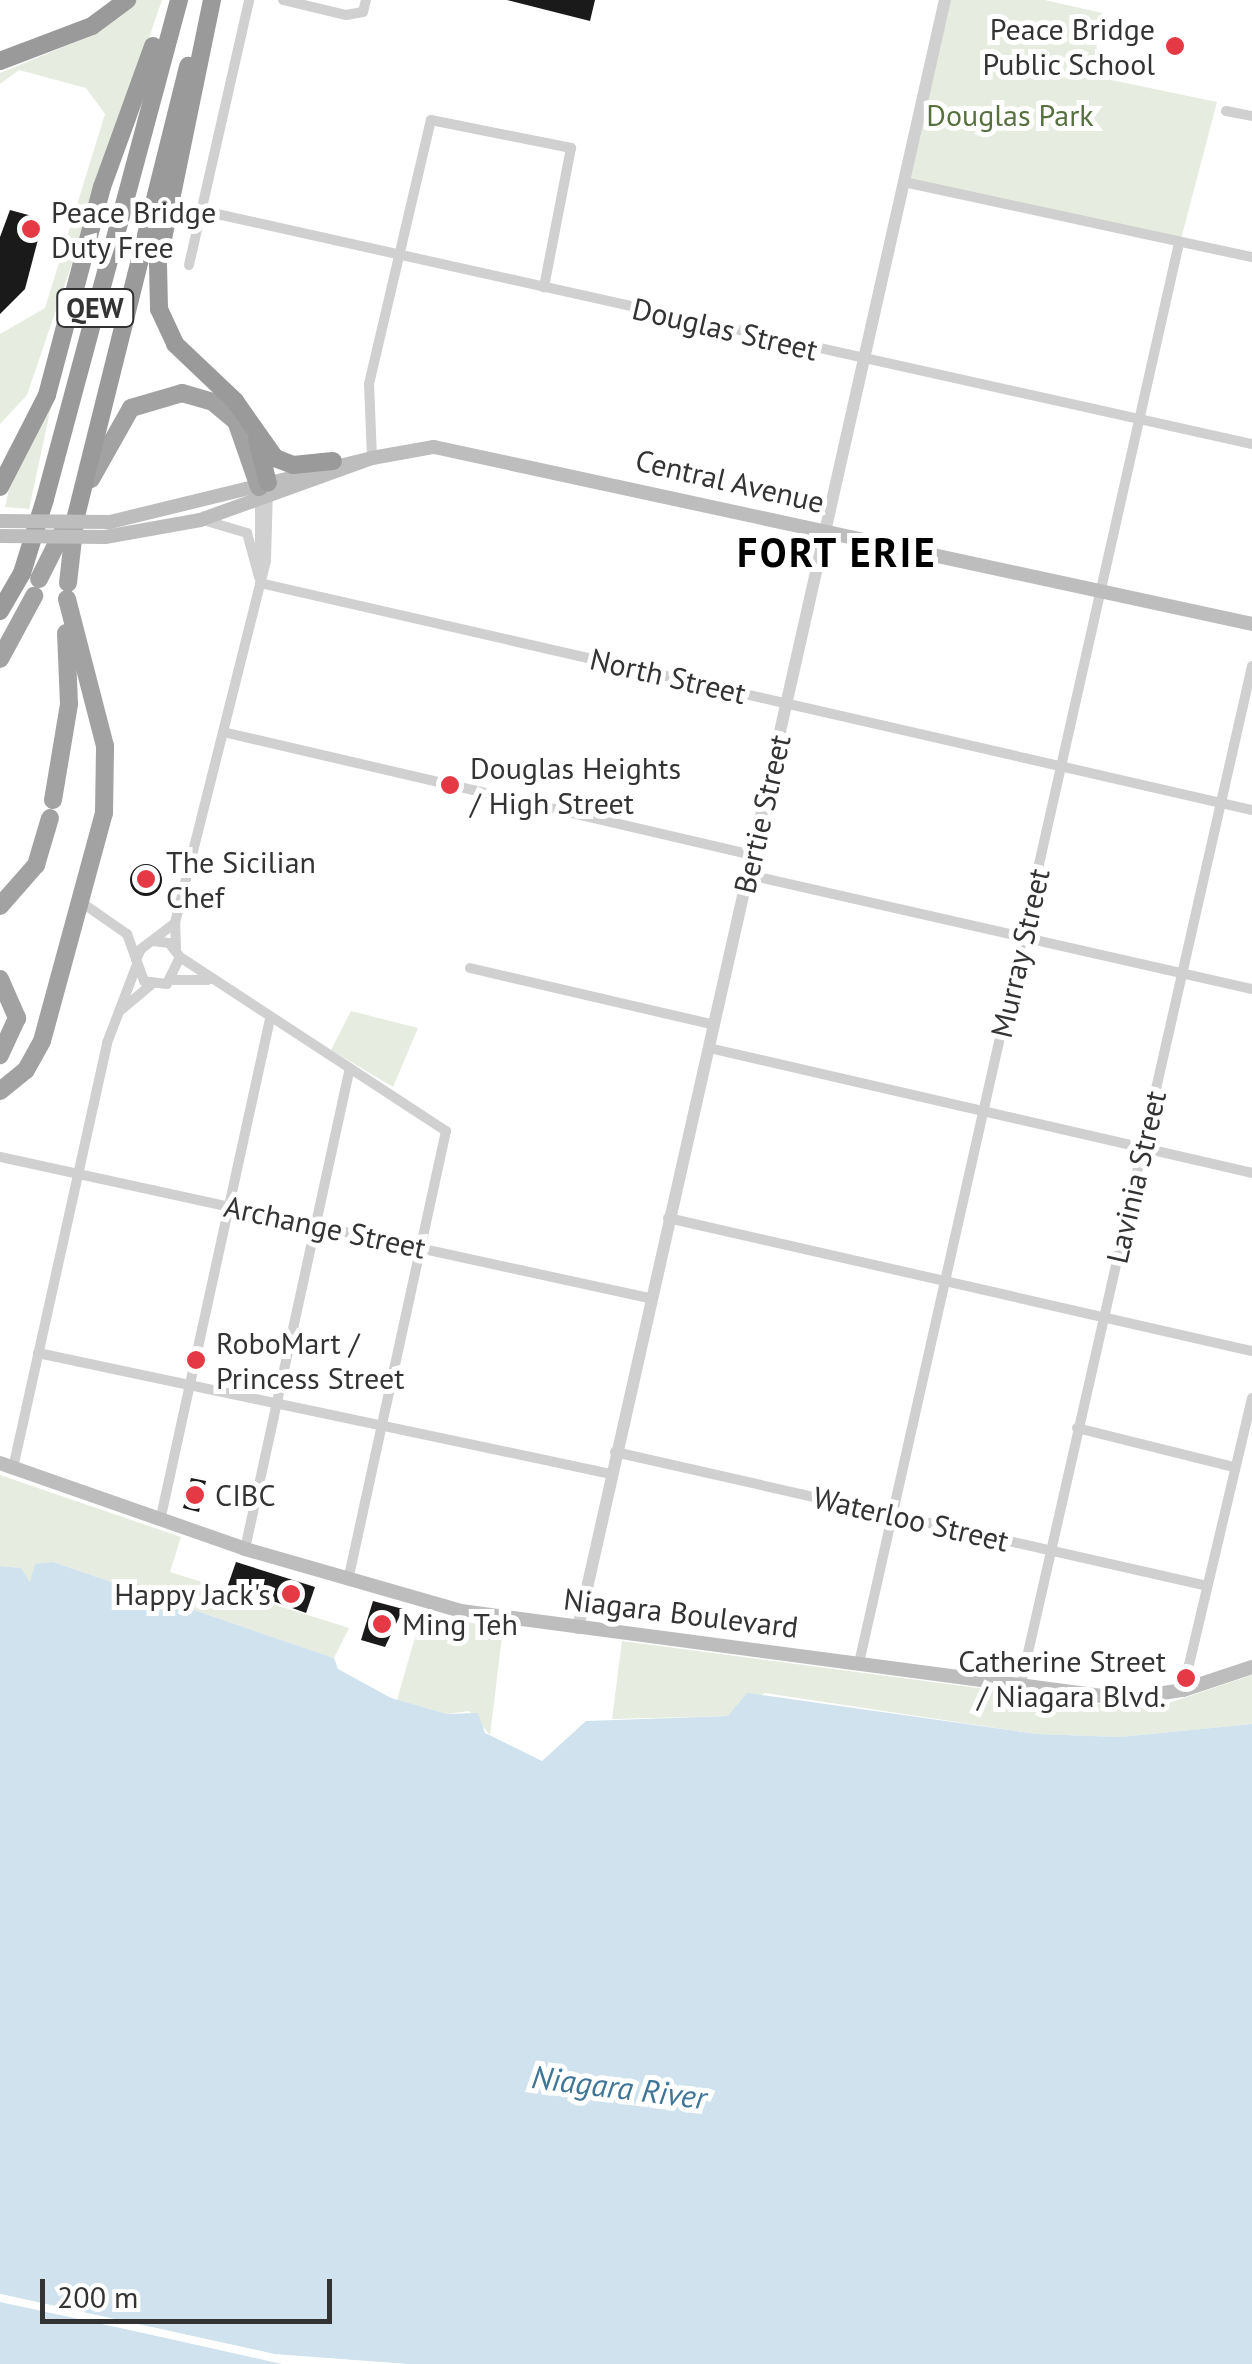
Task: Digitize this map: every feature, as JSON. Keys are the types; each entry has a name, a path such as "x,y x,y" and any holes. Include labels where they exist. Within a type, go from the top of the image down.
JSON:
{"highway":[{"path":"0,61 92,26 127,0"},
{"path":"0,487 46,395 102,188 176,0"},
{"name":"QEW","path":"0,611 22,573 45,499 176,0"},
{"path":"211,0 157,296 174,344 252,424 281,461 334,461"},
{"name":"QEW","path":"0,906 36,865 51,809 66,717 70,527 211,0"},
{"path":"70,527 116,426 140,402 171,392 204,398 236,421 264,493"},
{"path":"252,424 264,493"},
{"name":"QEW","path":"0,658 70,527"},
{"name":"QEW","path":"67,598 107,764 102,826 76,900"},
{"path":"0,1092 26,1070 42,1041 76,900"},
{"path":"0,980 17,1018 0,1055"}],"main road":[{"name":"Central Avenue","path":"0,536 200,520 334,461 450,449 1252,624"},
{"name":"Central Avenue","path":"0,521 108,529 264,493 372,458"},
{"name":"Niagara Boulevard","path":"6,1465 160,1522 461,1611 1020,1688 1124,1698 1183,1690 1252,1667"}],"street":[{"path":"188,265 248,0"},
{"path":"283,0 346,15 363,12 366,0"},
{"name":"Bertie Street","path":"578,1628 649,1298 828,532 944,0"},
{"path":"1226,111 1252,116"},
{"path":"372,458 369,384 427,124 449,118 571,148 544,287"},
{"path":"904,182 1252,258"},
{"name":"Douglas Street","path":"199,210 1252,444"},
{"name":"Murray Street","path":"859,1663 1179,243"},
{"path":"174,980 178,952 175,923 260,583 264,493"},
{"path":"200,520 247,533 260,583"},
{"name":"North Street","path":"260,583 1252,810"},
{"name":"Lavinia Street","path":"1020,1688 1252,666"},
{"path":"222,732 753,855"},
{"path":"749,876 1252,990"},
{"path":"76,900 127,934 178,952 209,980 435,1119 446,1134 348,1580"},
{"path":"6,1465 38,1354 120,1010 136,963 151,942 175,923"},
{"path":"127,934 136,963 151,985"},
{"path":"470,968 714,1025"},
{"path":"120,1010 151,985 174,980 209,980"},
{"path":"160,1522 270,1019"},
{"path":"709,1048 1252,1172"},
{"path":"245,1549 350,1068"},
{"name":"Archange Street","path":"0,1157 649,1298"},
{"path":"668,1218 1252,1351"},
{"path":"38,1354 611,1474"},
{"path":"1183,1690 1252,1398"},
{"path":"1076,1428 1234,1467"},
{"name":"Waterloo Street","path":"616,1452 1207,1586"}],"green space":[{"path":"137,0 162,0 27,395 0,424 0,334 45,308 105,114 86,88 19,70 0,84 0,73 85,38"},
{"name":"Douglas Park","path":"946,0 1045,0 1102,13 1092,76 1217,102 1180,243 904,182"},
{"path":"54,393 29,509 5,507 10,485"},
{"path":"351,1011 418,1028 393,1087 331,1050"},
{"path":"0,1475 181,1537 170,1572 349,1628 334,1658 53,1562 30,1582 21,1568 0,1566"},
{"path":"422,1613 503,1629 490,1735 469,1711 447,1714 397,1700"},
{"path":"622,1641 1114,1706 1160,1706 1252,1675 1252,1724 1120,1737 1037,1734 765,1693 728,1716 612,1719"}],"water":[{"name":"Niagara River","path":"53,1562 334,1658 338,1669 391,1698 447,1714 478,1713 485,1733 542,1761 586,1721 728,1716 747,1693 1037,1734 1120,1737 1252,1724 1252,2364 409,2364 274,2354 0,2294 0,1566 21,1568 30,1582 35,1564"},
{"path":"0,2302 15,2304 282,2364 0,2364"}],"pier":[{"path":"0,2294 274,2354 273,2361 0,2302"}],"building":[{"path":"507,0 595,0 590,21"},
{"path":"10,210 32,216 40,232 25,289 0,314 0,237"},
{"name":"The Sicilian Chef","path":"146,864 157,869 162,880 157,891 146,896 135,891 130,880 135,869"},
{"name":"CIBC","path":"191,1478 206,1481 199,1512 183,1508"},
{"path":"236,1562 315,1587 306,1613 228,1585"},
{"name":"Ming Teh","path":"373,1601 403,1609 385,1647 361,1640"}],"place":[{"name":"Peace Bridge Public School","path":"1175,46"},
{"name":"Peace Bridge Duty Free","path":"31,229"},
{"name":"Douglas Heights / High Street","path":"450,785"},
{"name":"The Sicilian Chef","path":"146,879"},
{"name":"RoboMart / Princess Street","path":"196,1360"},
{"name":"CIBC","path":"195,1495"},
{"name":"Happy Jack's","path":"291,1594"},
{"name":"Ming Teh","path":"382,1624"},
{"name":"Catherine Street / Niagara Blvd.","path":"1186,1678"}],"district":[{"name":"FORT ERIE","path":"837,552"}]}
